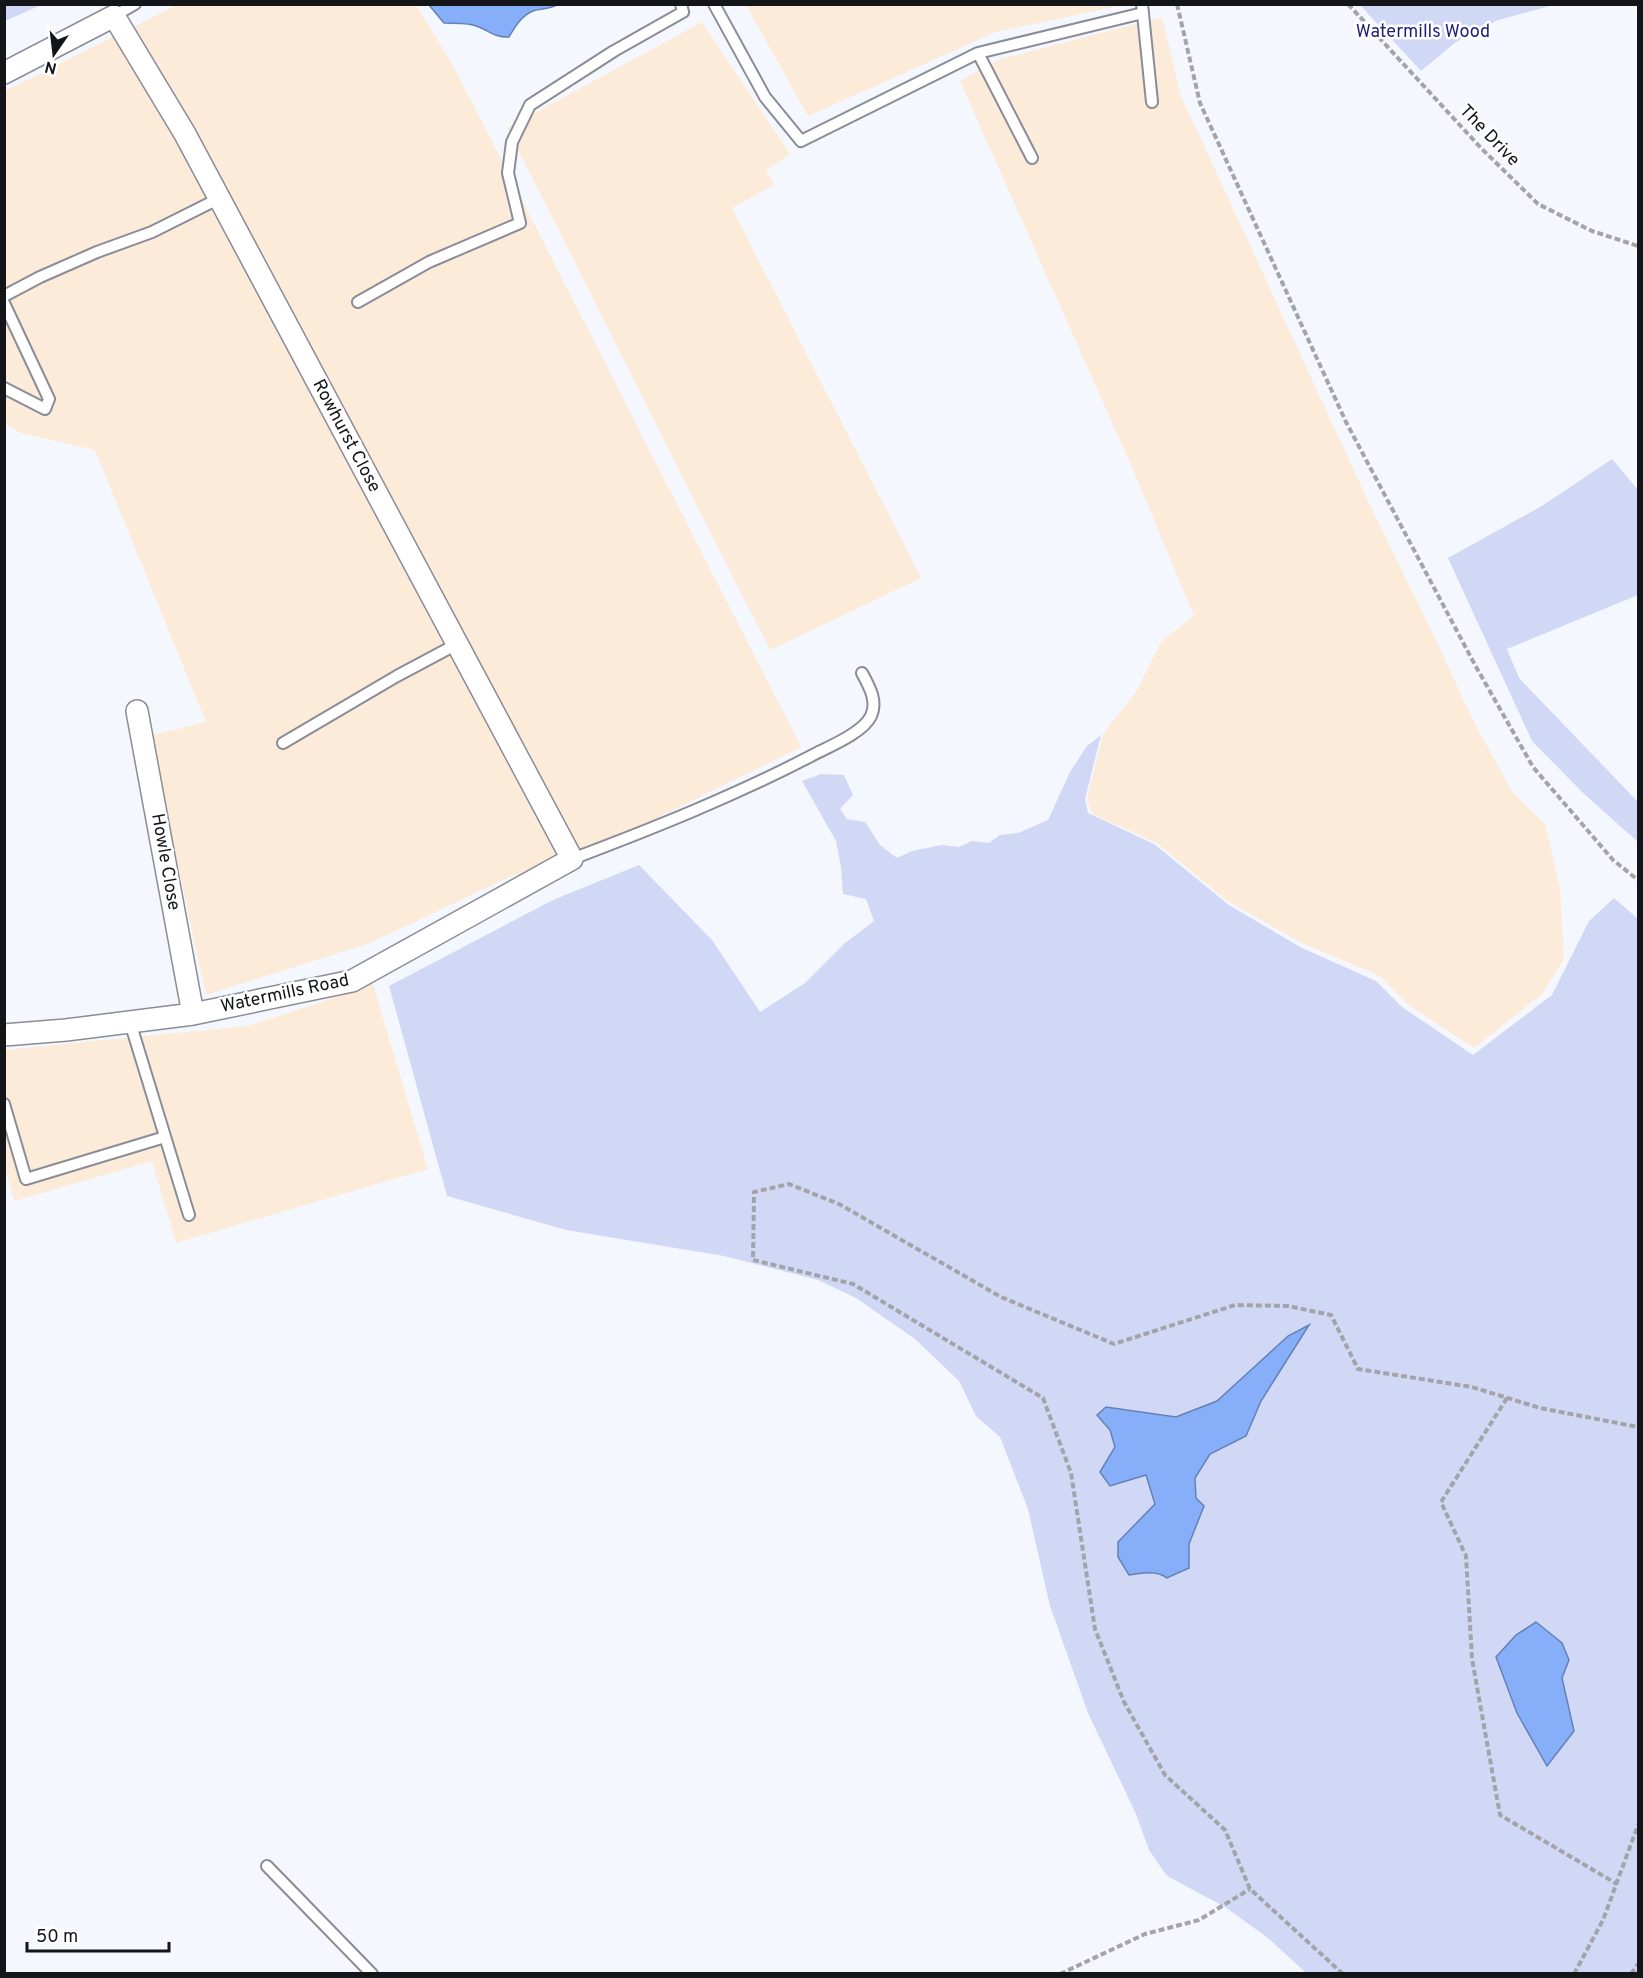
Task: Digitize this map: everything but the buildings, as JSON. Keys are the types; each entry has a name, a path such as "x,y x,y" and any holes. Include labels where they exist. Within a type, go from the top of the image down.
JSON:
{"street":[{"path":"4,73 114,16"},
{"name":"Rowhurst Close","path":"114,16 185,134 220,198 572,859"},
{"name":"Howle Close","path":"137,711 194,1014"},
{"name":"Watermills Road","path":"4,1035 194,1014 352,981 572,859"}],"lane":[{"path":"114,16 135,4"},
{"path":"358,302 429,262 519,223 508,173 512,142 530,105 614,51 683,12 681,4"},
{"path":"714,4 765,97 801,141 978,53 1143,9 1152,102"},
{"path":"978,53 1032,158"},
{"path":"4,296 97,252 152,232 220,198"},
{"path":"4,303 49,399 45,409 4,388"},
{"path":"283,744 397,676 457,644"},
{"path":"572,859 657,827 759,783 864,726 871,717 874,706 871,691 862,673"},
{"path":"130,1022 189,1215"},
{"path":"4,1104 26,1179 165,1137"},
{"path":"267,1866 372,1974"}],"path":[{"path":"1177,4 1200,103 1346,422 1475,665 1533,767 1613,860 1638,880"},
{"name":"The Drive","path":"1348,4 1481,147 1538,204 1592,231 1638,246"},
{"path":"1343,1974 1250,1889 1224,1830 1164,1775 1124,1702 1095,1629 1071,1473 1043,1398 853,1284 753,1260 754,1192 789,1184 829,1200 1001,1297 1114,1344 1235,1305 1288,1306 1331,1315 1358,1370 1472,1387 1540,1407 1638,1427"},
{"path":"1507,1398 1441,1502 1466,1556 1472,1659 1500,1815 1617,1884"},
{"path":"1574,1974 1603,1920 1638,1825"},
{"path":"1060,1974 1145,1934 1199,1920 1250,1889"},
{"path":"1630,1974 1638,1964"}],"shaded area":[{"path":"177,5 416,5 454,67 801,747 641,826 503,880 370,943 206,995 150,736 206,722 95,450 21,433 5,424 5,91"},
{"path":"746,5 1124,5 996,32 808,116"},
{"path":"1162,17 1181,96 1375,516 1471,716 1512,792 1545,824 1560,888 1564,959 1542,994 1474,1048 1407,1004 1380,976 1302,943 1226,900 1157,843 1092,814 1087,799 1103,734 1136,692 1161,642 1194,616 1135,474 960,81 998,60"},
{"path":"702,22 790,154 766,170 774,185 732,208 921,578 770,650 507,128"},
{"path":"372,981 428,1169 176,1243 152,1161 15,1201 5,1169 4,1050 247,1026 316,1004"}],"green space":[{"path":"5,4 41,4 41,5 5,21"},
{"name":"Watermills Wood","path":"1360,5 1554,5 1498,20 1456,42 1421,71"},
{"path":"1612,459 1638,490 1638,595 1507,649 1519,678 1638,802 1638,842 1583,793 1532,741 1448,558 1542,506"},
{"path":"1101,735 1085,799 1088,813 1154,844 1229,905 1300,947 1376,981 1402,1007 1473,1055 1552,995 1589,921 1614,898 1638,919 1638,1973 1306,1973 1268,1938 1225,1907 1167,1876 1149,1850 1136,1814 1088,1713 1050,1606 1028,1509 1000,1437 976,1416 959,1381 915,1339 856,1298 818,1280 724,1256 566,1230 447,1196 389,986 553,900 639,865 712,940 760,1012 805,983 844,944 874,921 866,899 843,894 836,841 802,781 821,774 844,775 853,795 840,809 847,819 865,822 880,845 897,858 912,851 941,845 959,847 972,841 989,843 1000,835 1018,833 1048,820 1070,772 1087,746"}],"water":[{"path":"429,5 557,5 529,13 519,22 509,37 495,35 473,25 444,23"},
{"path":"1309,1325 1261,1401 1246,1436 1210,1454 1195,1478 1196,1498 1204,1506 1189,1544 1189,1568 1167,1578 1154,1573 1129,1575 1118,1557 1118,1542 1155,1504 1146,1475 1110,1486 1100,1472 1115,1447 1110,1430 1097,1415 1106,1407 1176,1417 1217,1401 1288,1336"},
{"path":"1536,1622 1562,1643 1569,1660 1562,1678 1574,1731 1547,1766 1517,1713 1496,1657 1516,1635"}]}
